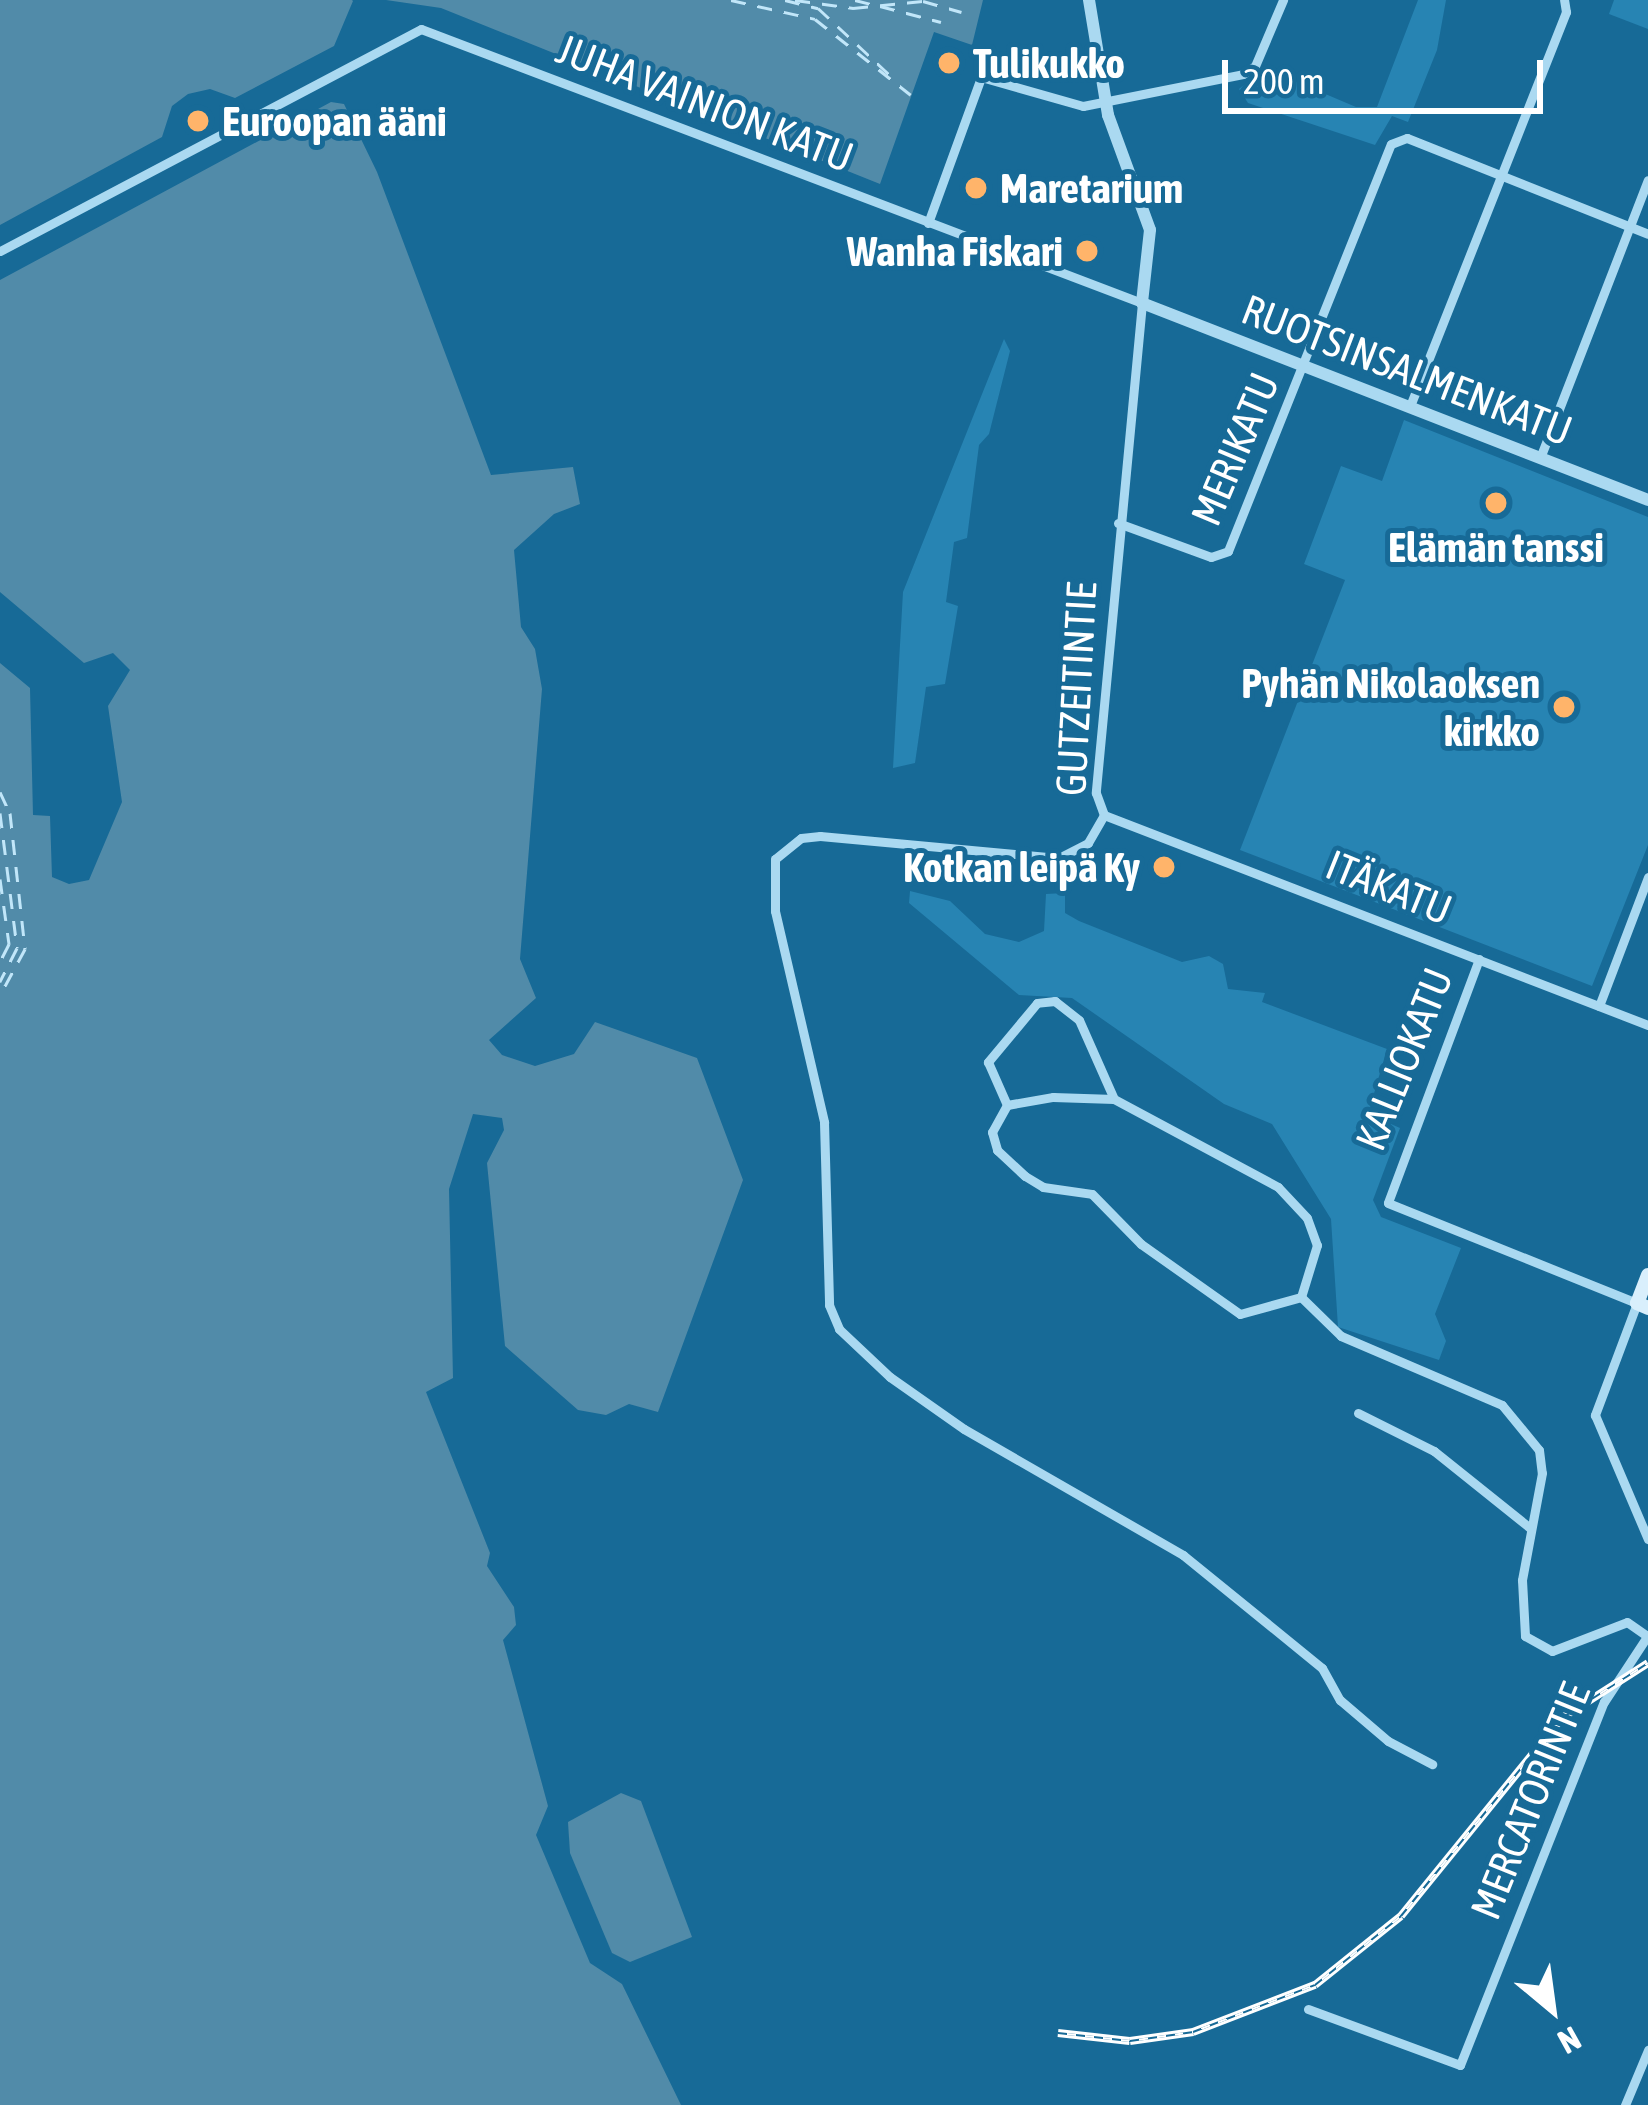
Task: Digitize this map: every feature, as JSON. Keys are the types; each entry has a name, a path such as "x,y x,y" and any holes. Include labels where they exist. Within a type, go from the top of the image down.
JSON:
{"main road":[{"path":"1642,1306 1648,1275"}],"street":[{"path":"1089,0 1106,103 1150,230 1142,303"},
{"path":"928,223 981,77 1084,106 1243,74 1256,66 1283,0"},
{"path":"1410,406 1566,12 1564,0"},
{"name":"JUHA VAINION KATU","path":"0,251 421,29 1142,303"},
{"name":"MERIKATU","path":"1118,523 1223,557 1306,365 1391,144 1407,138 1501,177"},
{"path":"1501,177 1648,234"},
{"path":"1540,458 1648,180"},
{"name":"RUOTSINSALMENKATU","path":"1142,303 1648,500"},
{"name":"GUTZEITINTIE","path":"1142,303 1095,795 1104,815 1080,851 1048,859 820,836 791,844 770,878 824,1122 829,1305 839,1329 964,1429 1183,1555 1322,1668 1340,1700 1388,1741 1432,1764"},
{"name":"ITÄKATU","path":"1104,815 1648,1025"},
{"path":"1599,1006 1648,877"},
{"name":"KALLIOKATU","path":"1479,959 1390,1183 1388,1203 1642,1306"},
{"path":"1114,1099 1079,1020 1055,1001 1037,1003 990,1055 1007,1105 992,1132 998,1150 1025,1176 1043,1187 1092,1194 1141,1244 1240,1314 1301,1297"},
{"path":"1007,1105 1053,1096 1114,1099 1278,1187 1307,1218 1317,1246 1301,1297"},
{"path":"1301,1297 1341,1336 1466,1385 1524,1425 1542,1473 1530,1528 1525,1636 1552,1652 1627,1622 1647,1635"},
{"path":"1642,1306 1595,1415 1648,1539"},
{"path":"1358,1413 1435,1451 1530,1528"},
{"name":"MERCATORINTIE","path":"1308,2009 1460,2065 1604,1702 1647,1635"},
{"path":"1625,2105 1648,2050"}],"shaded area":[{"path":"0,0 353,1 334,46 235,98 210,89 188,94 172,106 162,137 0,225"},
{"path":"386,0 983,0 972,45 934,32 880,184 441,8"},
{"path":"1418,0 1446,0 1437,50 1408,122 1392,116 1375,145 1248,103 1239,89 1264,68 1356,107 1377,107"},
{"path":"1614,0 1648,0 1648,29 1609,14"},
{"path":"331,102 344,104 377,172 491,475 573,467 580,504 554,514 514,550 521,627 535,649 542,689 520,959 536,998 489,1040 502,1055 535,1066 574,1054 595,1022 697,1058 743,1180 658,1412 629,1404 606,1415 578,1410 505,1346 487,1163 504,1130 502,1118 473,1114 449,1189 453,1378 426,1392 490,1553 487,1566 514,1607 516,1625 503,1640 548,1806 536,1835 590,1963 622,1984 681,2105 0,2105 0,663 30,688 33,815 50,816 52,877 69,884 89,880 122,802 108,706 130,670 113,653 84,663 0,592 0,280"},
{"path":"1004,339 1010,351 989,434 979,445 967,538 954,542 946,602 958,606 945,684 926,687 915,763 893,768 903,592"},
{"path":"1404,420 1648,517 1648,845 1592,986 1240,850 1345,580 1304,564 1341,466 1382,481"},
{"path":"910,891 950,901 985,934 1019,942 1044,931 1046,894 1065,893 1065,913 1079,921 1182,962 1209,956 1223,964 1228,989 1265,993 1262,1002 1387,1049 1368,1114 1400,1128 1373,1200 1381,1217 1461,1248 1435,1314 1446,1341 1439,1360 1338,1327 1331,1219 1272,1124 1224,1104 1072,998 1019,995 909,903"},
{"path":"621,1793 641,1801 692,1937 630,1962 612,1953 570,1853 568,1822"}],"ferry route":[{"path":"731,0 815,19 911,95"},
{"path":"785,0 818,8 893,78"},
{"path":"795,0 853,8 923,1 961,12"},
{"path":"855,0 871,4"},
{"path":"880,6 941,22"},
{"path":"0,792 10,813 25,949 0,995"},
{"path":"0,813 17,948 0,982"},
{"path":"0,879 9,944 0,962"}],"railway":[{"path":"1058,2033 1130,2041 1193,2032 1315,1985 1401,1916 1562,1718 1648,1663"}],"place":[{"name":"Tulikukko","path":"949,63"},
{"name":"Euroopan ääni","path":"198,121"},
{"name":"Maretarium","path":"976,188"},
{"name":"Wanha Fiskari","path":"1087,251"},
{"name":"Elämän tanssi","path":"1496,503"},
{"name":"Pyhän Nikolaoksen kirkko","path":"1564,707"},
{"name":"Kotkan leipä Ky","path":"1164,867"}]}
